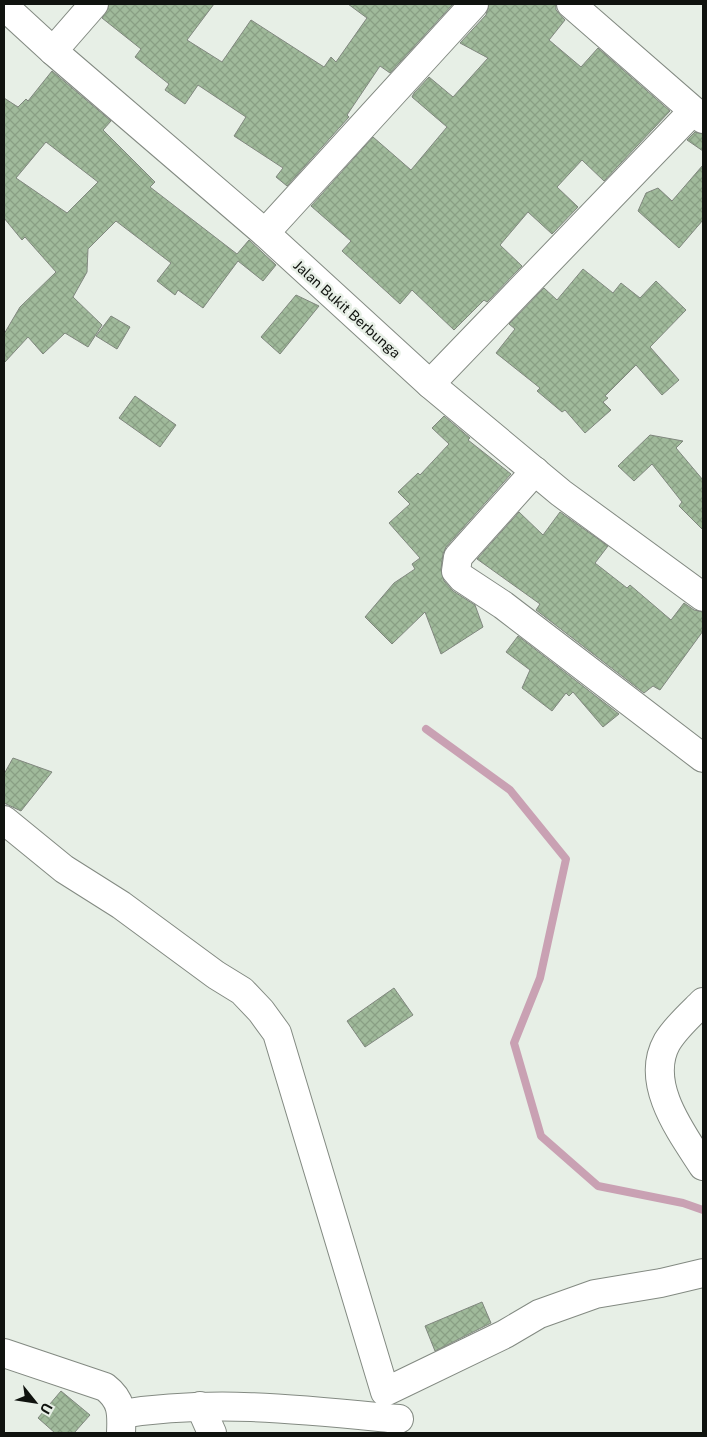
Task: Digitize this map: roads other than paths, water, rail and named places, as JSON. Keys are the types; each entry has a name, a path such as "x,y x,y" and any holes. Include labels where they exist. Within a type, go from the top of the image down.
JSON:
{"street":[{"path":"53,52 94,4"},
{"path":"265,233 474,4"},
{"path":"430,384 698,115 571,4"},
{"name":"Jalan Bukit Berbunga","path":"4,6 53,52 265,233 430,384 535,471 703,596"},
{"path":"535,471 458,557 456,571 462,578 503,605 703,758"},
{"path":"4,820 64,868 121,904 216,975 242,991 261,1011 277,1033 385,1392 404,1426"},
{"path":"703,1002 667,1042 659,1062 659,1075 663,1094 703,1166"},
{"path":"385,1392 504,1334 540,1314 595,1294 661,1283 703,1273"},
{"path":"4,1353 105,1387 115,1395 122,1423 162,1407 200,1406 282,1407 404,1426"},
{"path":"200,1406 212,1433"}],"waterway":[{"path":"426,729 510,790 566,859 540,978 514,1043 541,1136 598,1186 683,1203 703,1210"}]}
